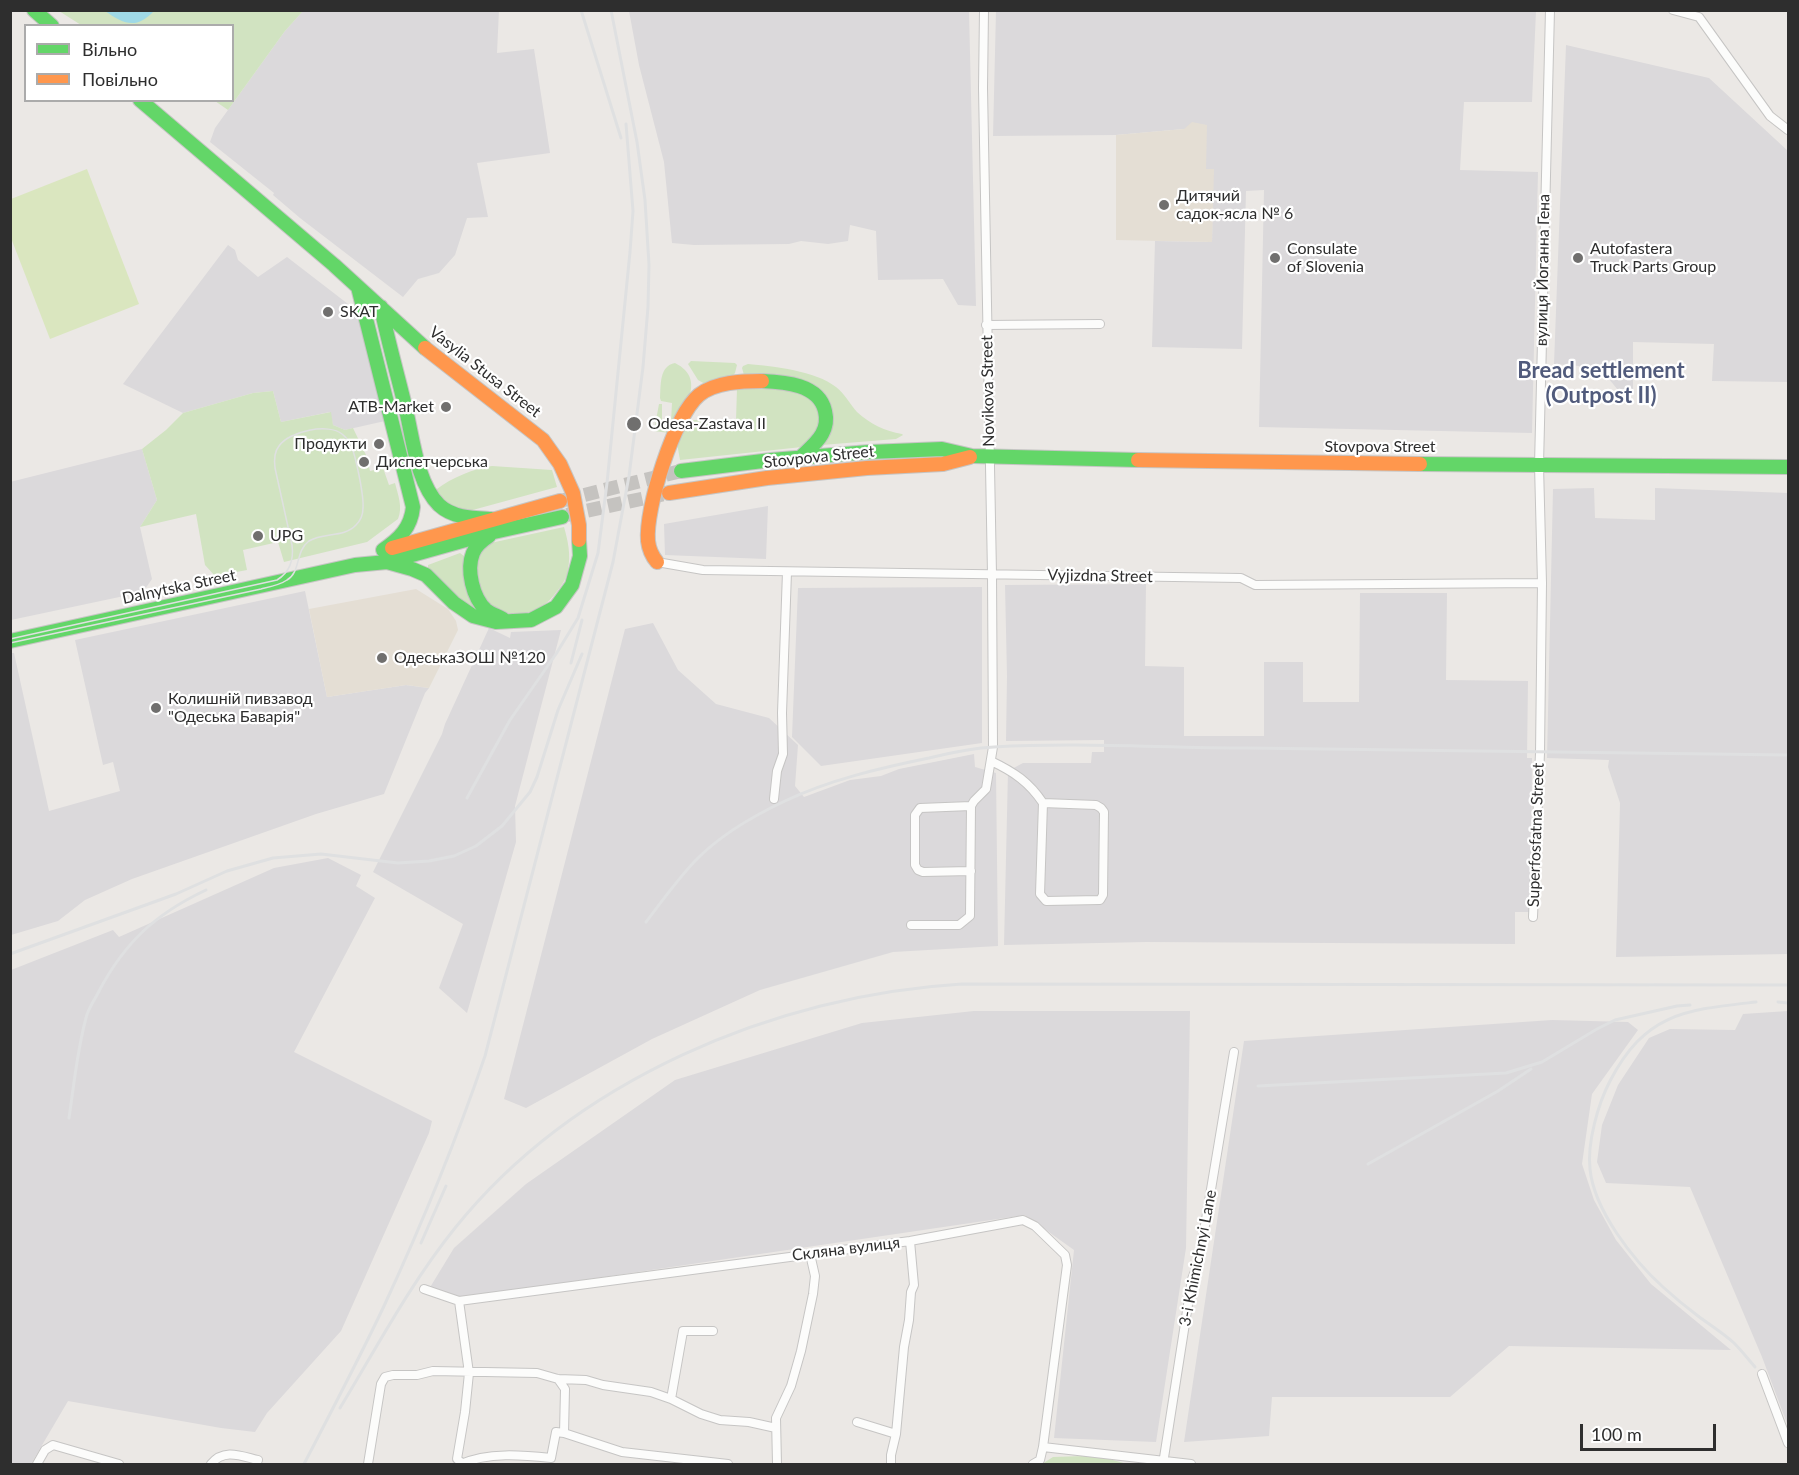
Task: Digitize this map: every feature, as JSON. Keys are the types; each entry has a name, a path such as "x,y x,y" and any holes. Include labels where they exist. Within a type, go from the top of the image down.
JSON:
{"main road":[{"path":"34,10 50,24"},
{"name":"Vasylia Stusa Street","path":"142,102 438,358 543,440 556,455 571,484 574,498 580,538 576,579 566,596 552,611 537,619 513,623"},
{"path":"358,287 413,507 409,526 385,556 425,575 453,603 468,614 495,622 513,623"},
{"path":"381,307 419,465 430,495 448,513 493,526 473,553 472,577 477,596 485,609 513,623"},
{"path":"657,562 651,557 647,539 659,474 687,409 701,393 719,385 751,382 790,385 815,393 826,413 826,423 818,440 800,458"},
{"name":"Stovpova Street","path":"681,471 869,452 942,449 972,456 989,457 1788,467"},
{"name":"Stovpova Street","path":"669,493 778,477 867,468 943,464 972,456"},
{"name":"Dalnytska Street","path":"10,641 355,565 493,526 560,501"},
{"name":"Dalnytska Street","path":"493,526 562,517"}],"street":[{"name":"Novikova Street","path":"971,806 986,789 993,747 992,574 982,88 984,10"},
{"name":"вулиця Йоганна Гена","path":"1540,750 1542,583 1539,465 1550,10"},
{"path":"1672,10 1699,17 1770,116 1788,130"},
{"path":"986,325 1100,324"},
{"name":"Vyjizdna Street","path":"657,562 703,570 1241,578 1255,585 1542,583"},
{"path":"774,800 777,771 783,754 782,713 787,572"},
{"name":"Superfosfatna Street","path":"1533,917 1540,750"},
{"path":"991,760 1019,776 1033,788 1043,803 1040,894 1046,901 1100,900 1103,895 1104,812 1096,805 1043,803"},
{"path":"911,925 959,925 970,916 971,871 971,806 920,808 915,814 915,865 918,870 923,872 971,871"},
{"name":"3-i Khimichnyi Lane","path":"1163,1463 1192,1279 1199,1261 1234,1052"},
{"name":"Скляна вулиця","path":"424,1289 459,1301 910,1241 1023,1220 1035,1226 1065,1255 1067,1265 1043,1447"},
{"path":"891,1464 911,1292 914,1285 910,1241"},
{"path":"777,1464 776,1418 791,1386 813,1294 815,1276 810,1254"},
{"path":"459,1301 469,1373 457,1460 462,1464 515,1455 551,1458 556,1432 622,1452 728,1464"},
{"path":"671,1399 683,1331 713,1331"},
{"path":"368,1464 381,1384 385,1377 417,1375 433,1371 537,1373 558,1379 586,1380 603,1385 651,1392 720,1420 749,1422 776,1428"},
{"path":"1762,1374 1788,1443"},
{"path":"558,1379 565,1389 564,1433"},
{"path":"857,1422 896,1434"},
{"path":"37,1464 45,1450 53,1445 119,1464"},
{"path":"1034,1464 1040,1460 1043,1447 1163,1463 1191,1464"},
{"path":"211,1464 221,1456 233,1454 258,1460"}],"shaded area":[{"path":"499,10 497,53 534,49 550,153 477,163 488,217 467,218 455,255 439,273 418,279 403,297 300,218 273,195 274,193 210,142 215,128 285,31 303,11"},
{"path":"629,11 969,11 976,306 958,305 943,279 878,280 876,231 850,225 848,241 828,244 801,241 789,244 694,245 672,243 664,162 639,65"},
{"path":"996,11 1536,11 1532,102 1464,102 1460,170 1538,172 1532,433 1259,427 1264,190 1246,191 1242,349 1152,347 1155,241 1212,242 1213,169 1206,169 1184,129 1116,135 993,136"},
{"path":"1566,45 1709,78 1788,151 1788,382 1712,381 1714,344 1633,342 1633,393 1626,400 1609,379 1579,366 1554,364"},
{"name":"Дитячий садок-ясла № 6","path":"1192,122 1207,125 1206,169 1214,169 1212,242 1116,240 1116,135 1184,129"},
{"path":"228,245 235,250 238,260 258,277 287,257 361,314 385,421 345,430 333,425 330,412 281,422 273,391 253,393 183,413 123,384"},
{"path":"142,449 157,500 140,527 152,579 143,592 11,620 10,482"},
{"path":"1594,488 1595,518 1655,520 1655,488 1788,493 1788,954 1616,957 1620,803 1608,767 1609,760 1547,758 1553,489"},
{"path":"768,506 766,559 665,555 664,524"},
{"path":"1146,584 1145,666 1184,667 1184,736 1264,736 1264,662 1303,662 1303,702 1359,702 1360,593 1447,593 1446,680 1528,681 1527,758 1532,758 1531,912 1515,912 1515,944 1146,942 1004,945 1008,771 1023,763 1091,763 1092,752 1104,752 1104,740 1006,741 1005,585"},
{"path":"982,587 982,743 821,766 792,737 798,588"},
{"name":"ОдеськаЗОШ №120","path":"416,589 448,609 456,621 458,630 429,688 406,685 327,697 309,609"},
{"path":"305,591 327,697 406,685 429,688 384,794 316,814 132,879 85,900 58,921 11,935 11,653 14,653 49,811 120,791 113,762 103,765 75,640"},
{"path":"653,623 678,670 716,704 769,718 798,745 795,786 804,797 850,780 881,776 899,769 974,754 975,767 996,773 998,946 893,952 760,990 652,1039 526,1108 504,1099 625,629"},
{"path":"489,628 510,638 511,632 561,630 515,806 516,842 467,1013 439,988 463,924 373,872 442,734"},
{"path":"328,858 361,875 356,886 375,898 294,1052 432,1121 429,1133 341,1331 267,1413 255,1432 68,1401 31,1464 11,1464 11,970 113,930 119,937 274,868"},
{"path":"974,1011 1190,1011 1186,1248 1156,1442 1054,1438 1074,1250 1025,1215 461,1298 429,1289 454,1248 526,1184 675,1080 862,1023"},
{"path":"1788,1011 1788,1426 1762,1357 1690,1187 1606,1183 1597,1162 1602,1125 1618,1085 1649,1038 1670,1029 1735,1030 1743,1014"},
{"path":"1552,1020 1628,1022 1638,1030 1592,1094 1582,1164 1594,1200 1616,1240 1651,1284 1731,1350 1509,1346 1450,1397 1272,1397 1269,1436 1184,1442 1244,1041"}],"green space":[{"path":"59,11 303,11 285,31 234,102 234,24 79,24"},
{"path":"216,102 234,102 228,110"},
{"path":"87,169 139,304 50,339 11,238 11,199"},
{"path":"691,361 735,363 737,365 731,378 705,384 698,380 688,364"},
{"path":"675,363 685,370 690,378 689,396 669,433 654,431 659,404 662,404 662,422 671,422 672,403 661,401 660,398 663,372"},
{"path":"748,364 794,370 828,382 839,390 857,412 867,420 903,435 896,439 822,445 826,399 744,375 742,368"},
{"path":"737,388 772,388 798,393 808,398 816,405 819,415 818,425 809,441 802,447 680,460 677,443 689,420 736,421"},
{"path":"273,391 281,422 331,412 333,425 345,430 353,428 366,455 370,471 383,468 389,485 395,483 400,501 398,519 367,542 284,562 278,542 243,550 247,570 215,576 205,565 196,514 140,527 157,500 142,449 183,413 253,393"},
{"path":"492,466 552,470 557,487 469,511 450,505 436,492 456,477"},
{"path":"564,527 568,543 569,564 566,578 551,599 527,613 508,613 488,607 479,583 477,567 486,544"},
{"path":"460,553 464,556 466,583 474,609 463,605 428,569 428,565"},
{"path":"1053,1457 1106,1458 1127,1464 1042,1464"}],"water":[{"path":"105,11 154,11 141,21 130,23"}],"tunnel":[{"path":"564,500 681,471"},
{"path":"567,515 669,493"}],"tram line":[{"path":"10,639 277,580 288,569 292,561 292,545 275,468 277,448 291,436 319,429 336,431 343,435 350,444 362,495 362,515 356,525 346,532 309,541 302,550 294,572 284,582 261,589 10,643"}],"railway":[{"path":"581,10 621,138"},
{"path":"304,1464 365,1346 398,1275 450,1151 485,1056 613,562 629,476 643,367 649,265 645,200 637,142 611,10"},
{"path":"467,798 510,720 578,618 598,553 607,483 633,211 626,124"},
{"path":"571,663 582,620"},
{"path":"10,954 176,894 227,871 273,858 321,854 398,863 429,861 454,856 476,846 502,826 530,792 558,710 582,654"},
{"path":"646,922 704,852 737,827 761,813 802,794 855,775 969,750 1089,745 1788,755"},
{"path":"69,1118 86,1018 108,975 130,945 156,920 206,890"},
{"path":"340,1408 409,1293 455,1228 503,1175 558,1129 618,1089 683,1055 751,1027 821,1006 891,992 962,984 1788,985"},
{"path":"1755,1367 1734,1343 1689,1309 1651,1276 1628,1249 1599,1201 1590,1169 1590,1148 1594,1124 1610,1081 1638,1041 1654,1028 1689,1012 1756,1002"},
{"path":"1778,1002 1788,1003"},
{"path":"1258,1086 1506,1073 1542,1062 1615,1020 1690,1005"},
{"path":"1368,1164 1498,1091 1531,1069"},
{"path":"421,1243 446,1186"}],"traffic: fast":[{"path":"34,10 50,24"},
{"path":"142,102 334,265 425,348"},
{"path":"358,287 413,507 407,527 394,542 383,550"},
{"path":"381,307 417,460 426,485 439,505 450,513 491,519"},
{"path":"762,381 800,386 816,395 821,402 826,414 824,429 818,440 800,458"},
{"path":"681,471 771,460 942,449 972,456 1138,460"},
{"path":"1420,464 1788,467"},
{"path":"10,641 355,565 387,562 494,532 562,517"},
{"path":"489,536 474,550 470,567 472,583 481,605 503,619"},
{"path":"387,562 426,575 454,603 473,616 496,622 531,620 556,607 572,585 580,556 579,540"}],"traffic: slow":[{"path":"425,348 543,440 560,464 573,493 579,525 579,540"},
{"path":"657,562 649,547 648,526 656,486 680,422 690,406 705,391 729,383 762,381"},
{"path":"669,493 767,478 867,468 943,464 970,457"},
{"path":"1138,460 1420,464"},
{"path":"392,548 560,501"}],"place":[{"name":"Дитячий садок-ясла № 6","path":"1164,205"},
{"name":"Consulate of Slovenia","path":"1275,258"},
{"name":"Autofastera Truck Parts Group","path":"1578,258"},
{"name":"SKAT","path":"328,312"},
{"name":"ATB-Market","path":"446,407"},
{"name":"Odesa-Zastava II","path":"634,424"},
{"name":"Продукти","path":"379,444"},
{"name":"Диспетчерська","path":"364,462"},
{"name":"UPG","path":"258,536"},
{"name":"ОдеськаЗОШ №120","path":"382,658"},
{"name":"Колишній пивзавод \"Одеська Баварія\"","path":"156,708"}],"district":[{"name":"Bread settlement (Outpost II)","path":"1601,384"}]}
